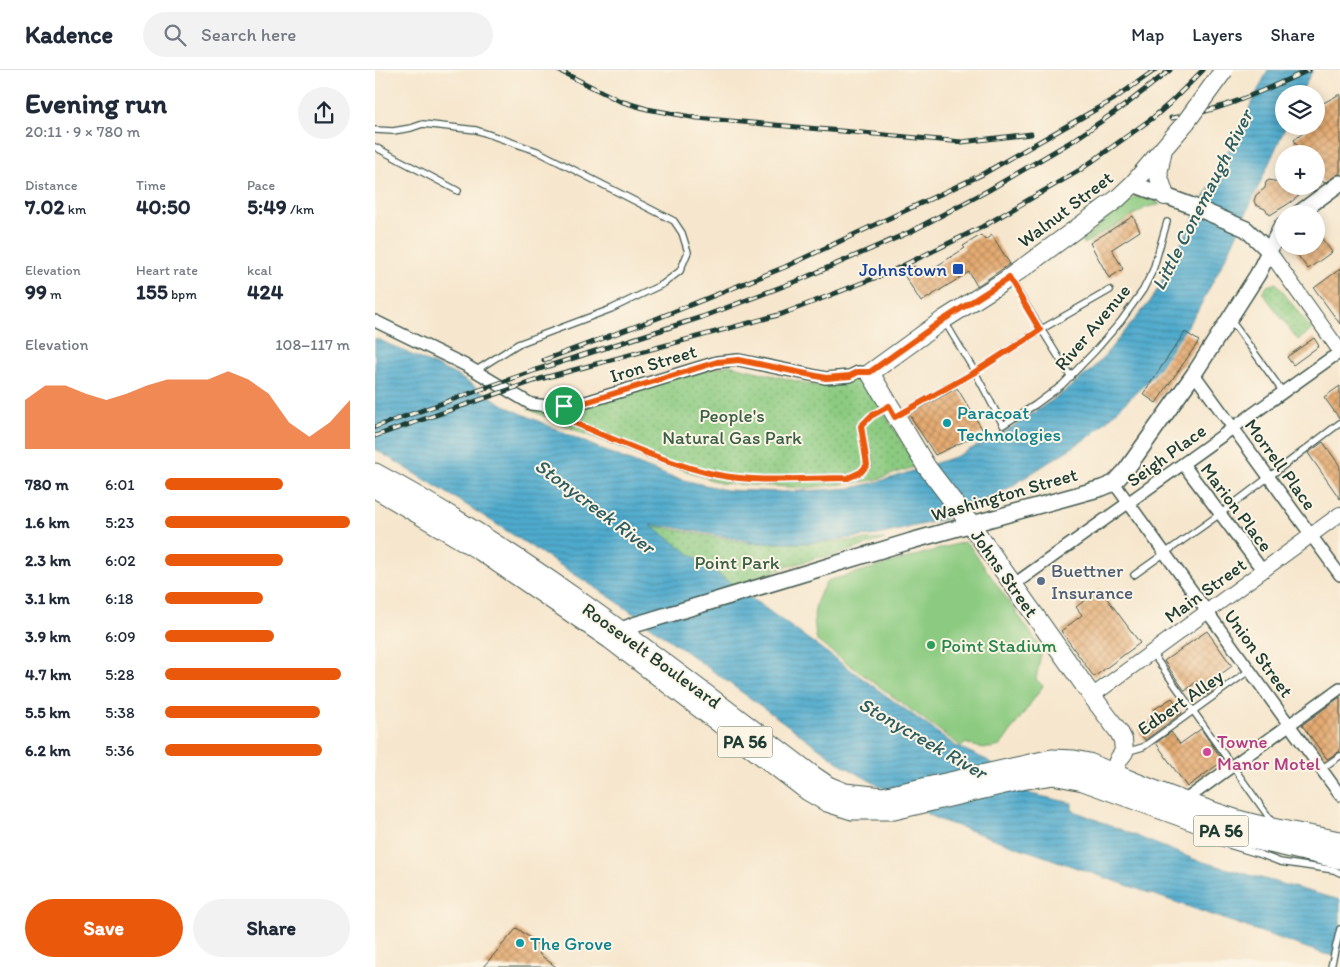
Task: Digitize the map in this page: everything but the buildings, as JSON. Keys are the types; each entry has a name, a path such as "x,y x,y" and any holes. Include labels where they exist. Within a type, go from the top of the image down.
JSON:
{"highway":[{"name":"Roosevelt Boulevard","path":"375,473 506,552 622,632 828,786 845,793 883,797 1019,773"},
{"name":"Roosevelt Boulevard","path":"375,488 622,632 808,791 827,802 852,810 894,810 1019,773 1052,759 1089,763 1109,781"},
{"name":"PA 56","path":"1109,781 1184,801 1237,819 1340,841"},
{"name":"PA 56","path":"1109,781 1205,826 1239,836 1340,859"}],"main road":[{"path":"1133,184 1186,122 1224,70"},
{"path":"1163,148 1158,174 1165,196"},
{"name":"Walnut Street","path":"870,372 943,320 1009,278 1133,184 1190,205 1246,229 1269,250"},
{"path":"1311,205 1340,184"},
{"name":"Washington Street","path":"622,632 749,590 911,541 967,519 1102,488 1114,482 1126,470 1194,374 1258,274 1275,238"},
{"name":"Johns Street","path":"870,372 926,466 967,519 1119,732 1123,740 1124,752"},
{"path":"1109,781 1124,752"}],"street":[{"name":"Walnut Street","path":"1269,250 1340,352"},
{"name":"Iron Street","path":"375,321 475,371 531,404 573,406 717,362 739,360 826,378 850,376 858,372 870,372"},
{"name":"Seigh Place","path":"1013,585 1340,352"},
{"name":"Morrell Place","path":"1194,374 1340,575"},
{"name":"Marion Place","path":"1183,464 1263,571"},
{"name":"Union Street","path":"1114,482 1340,795"},
{"name":"Main Street","path":"1092,696 1340,514"},
{"path":"1184,801 1340,688"}],"lane":[{"path":"375,130 393,131 423,124 476,130 537,151 588,176 674,221 682,233 688,252 680,271 663,284 611,309 518,344 475,371"},
{"path":"375,147 458,191"},
{"name":"River Avenue","path":"975,372 1003,425 1035,405 1071,377 1096,350 1143,290 1153,270 1167,222"},
{"path":"1009,278 1071,377"},
{"path":"564,406 571,419 577,424 659,458 718,475 759,480 848,478 861,472 867,465 861,426 871,416 893,411 975,372 1040,330 1110,290"},
{"path":"1230,318 1283,392"},
{"path":"943,320 975,372"},
{"path":"1134,575 1166,554 1340,423"},
{"path":"1151,653 1277,829"},
{"name":"Edbert Alley","path":"1124,752 1143,747 1250,670"},
{"path":"1321,769 1340,756"},
{"path":"1205,826 1216,841 1280,862 1327,868 1340,873"},
{"path":"1331,967 1340,929"}],"green space":[{"path":"1135,197 1148,198 1159,203 1159,205 1147,207 1084,244 1083,240 1126,201"},
{"path":"1276,283 1312,330 1298,340 1262,292 1267,286"},
{"name":"People's Natural Gas Park","path":"729,365 817,386 861,375 917,466 875,480 806,488 720,483 582,433 528,409 578,410 675,377"},
{"name":"Point Park","path":"649,525 749,543 807,543 885,539 833,556 817,558 776,570 764,578 734,585"},
{"name":"Point Stadium","path":"964,542 969,545 1042,649 1036,679 1043,686 1001,745 993,748 965,743 962,747 817,641 815,632 814,616 816,603 827,581"}],"water":[{"name":"Stonycreek River","path":"1268,70 1313,70 1305,85 1275,85 1275,135 1282,135 1277,145 1275,145 1275,150 1229,251 1198,310 1154,375 1093,434 1007,489 945,519 878,535 807,543 749,543 753,542 672,527 650,525 956,746 987,760 1031,794 1072,803 1072,810 1196,860 1340,900 1340,957 1324,954 937,819 844,766 613,599 375,449 375,338 456,375 507,407 605,451 671,477 726,490 784,492 853,488 895,477 957,456 1003,433 1060,395 1094,368 1153,298"}],"railway":[{"path":"558,70 620,101 647,109 697,118 962,142 1031,134"},
{"path":"544,360 658,318 785,267 981,175 1114,99 1155,70"},
{"path":"375,427 536,370 702,317 797,281 910,232 989,190 1074,140 1128,103 1170,70"},
{"path":"375,436 540,379 782,314 890,272 982,227 1080,170 1154,117 1203,70"},
{"path":"1171,118 1207,111 1309,70"}],"place":[{"name":"Johnstown","path":"958,269"},
{"name":"Paracoat Technologies","path":"947,423"},
{"name":"Buettner Insurance","path":"1041,581"},
{"name":"Point Stadium","path":"931,645"},
{"name":"Towne Manor Motel","path":"1207,752"},
{"name":"The Grove","path":"520,943"}],"route":[{"path":"1009,278 1040,330 975,372 895,417 889,406 871,416 861,426 866,468 848,478 759,480 718,475 659,458 577,424 571,419 564,406 573,406 717,362 739,360 826,378 850,376 858,372 870,372 943,320 1009,278"}],"water label":[{"name":"Little Conemaugh River","path":"1202,200"}]}
